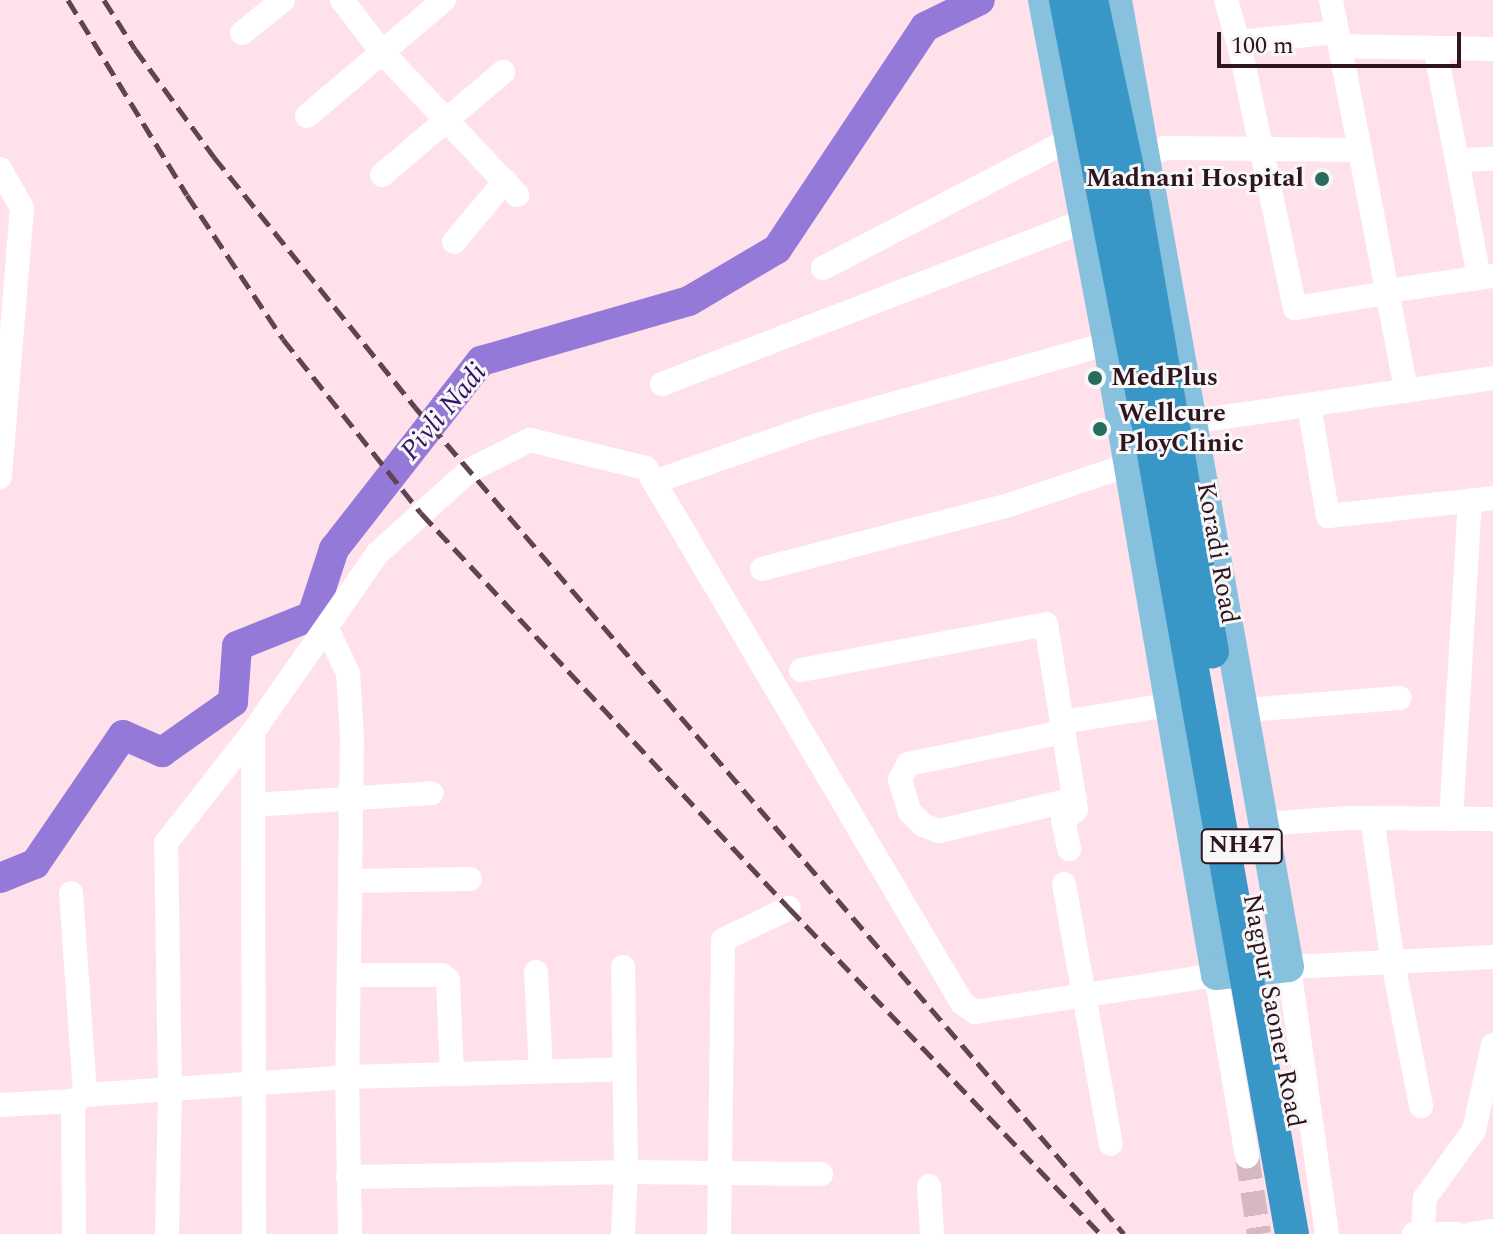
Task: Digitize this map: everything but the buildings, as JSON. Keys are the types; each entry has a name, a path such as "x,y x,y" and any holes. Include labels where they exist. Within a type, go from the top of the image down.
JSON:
{"highway":[{"name":"Nagpur Saoner Road","path":"1066,0 1238,826 1314,1234"},
{"name":"Nagpur Saoner Road","path":"1091,0 1133,192 1157,437 1292,1234"}],"main road":[{"path":"1043,0 1052,32 1108,344 1157,437 1168,705 1216,975 1289,967"},
{"name":"Koradi Road","path":"1119,8 1144,157 1157,437 1246,710 1262,824 1289,967"}],"street":[{"path":"242,33 283,0"},
{"path":"342,0 382,52 511,188 454,242"},
{"path":"307,116 444,0"},
{"path":"1226,0 1239,42 1295,308 1486,277 1457,160 1435,48"},
{"path":"1331,0 1406,391"},
{"path":"1239,42 1338,39 1435,48 1493,49"},
{"path":"382,175 503,72"},
{"path":"823,268 1071,139"},
{"path":"1144,157 1165,148 1360,150"},
{"path":"1457,160 1493,159"},
{"path":"0,169 22,208 10,244 0,477"},
{"path":"662,384 1086,220"},
{"path":"654,482 817,425 1108,344"},
{"path":"762,569 1009,505 1157,437 1309,405 1493,378"},
{"path":"1309,405 1328,516 1481,499 1451,819"},
{"path":"167,1234 170,1088 166,843 253,732 378,553 470,470 530,440 646,468 962,1003 975,1012 1216,975 1247,1156"},
{"path":"801,670 1046,624 1075,799 1076,810 1063,820 1069,849"},
{"path":"327,629 348,673 351,798 347,1077 350,1234"},
{"path":"1246,710 1400,698"},
{"path":"1075,799 939,831 923,825 910,812 900,780 908,764 1168,705"},
{"path":"253,732 254,1234"},
{"path":"253,805 432,793"},
{"path":"1372,818 1393,963 1421,1106"},
{"path":"1262,824 1372,818 1493,819"},
{"path":"350,881 470,879"},
{"path":"1064,884 1111,1144"},
{"path":"71,893 79,1098 74,1234"},
{"path":"719,1234 723,940 789,908"},
{"path":"1327,1234 1289,967 1493,957"},
{"path":"623,967 626,1172 623,1234"},
{"path":"536,972 541,1071"},
{"path":"349,975 442,975 448,980 452,1074"},
{"path":"1457,1234 1418,1233 1425,1198 1474,1130 1493,1045"},
{"path":"0,1105 253,1082 625,1069"},
{"path":"348,1177 626,1172 821,1174"},
{"path":"929,1186 932,1234"},
{"path":"1471,1234 1493,1231"}],"waterway":[{"name":"Pivli Nadi","path":"0,878 35,864 123,735 162,752 233,702 237,646 312,616 334,549 481,361 689,301 777,249 925,27 980,0"}],"tunnel":[{"path":"1247,1156 1259,1234"}],"railway":[{"path":"68,0 187,195 283,339 421,513 789,908 1100,1234"},
{"path":"104,0 135,49 214,157 415,407 1124,1234"}],"place":[{"name":"Madnani Hospital","path":"1322,179"},
{"name":"MedPlus","path":"1095,378"},
{"name":"Wellcure PloyClinic","path":"1100,429"}]}
